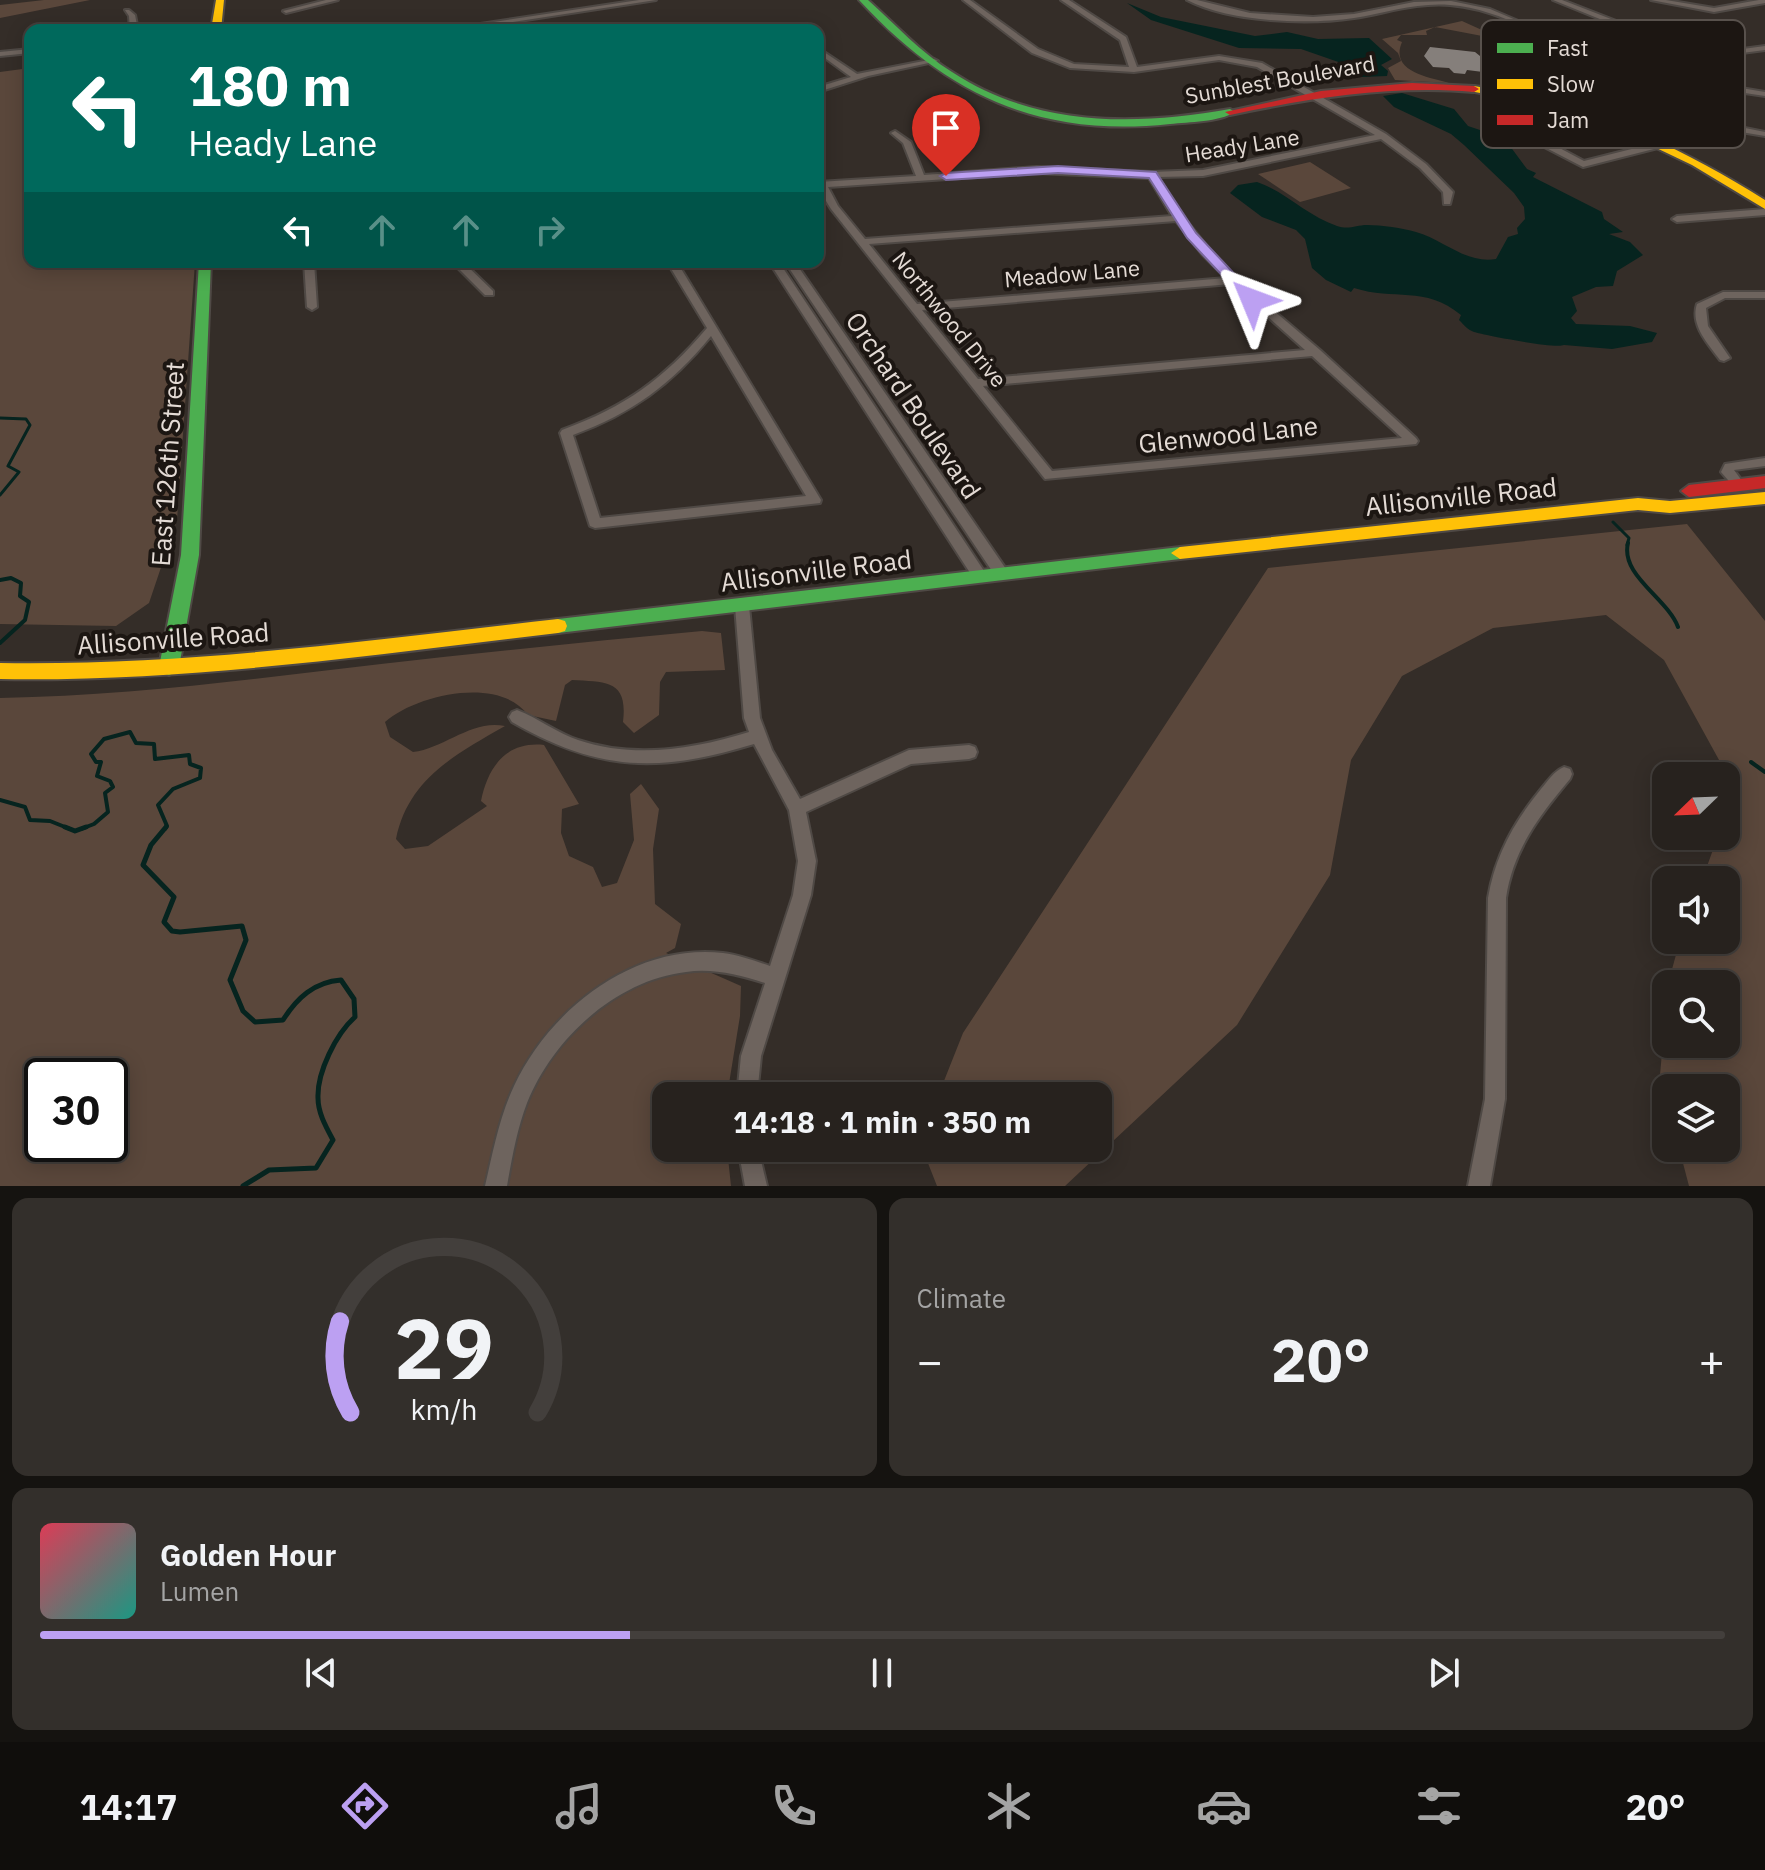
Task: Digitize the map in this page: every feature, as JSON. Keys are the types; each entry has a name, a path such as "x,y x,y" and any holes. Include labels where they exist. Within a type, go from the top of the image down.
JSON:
{"main road":[{"path":"216,24 220,0"},
{"name":"Sunblest Boulevard","path":"863,0 959,82 1005,103 1058,116 1106,122 1170,122 1311,94 1384,85 1481,91"},
{"name":"Sunblest Boulevard","path":"1671,148 1765,205"},
{"name":"East 126th Street","path":"169,667 190,555 205,268"},
{"name":"Allisonville Road","path":"1638,504 1658,495 1765,482"},
{"name":"Allisonville Road","path":"0,671 49,673 169,667 742,606 979,575 1558,512 1638,504 1670,507 1765,498"}],"street":[{"path":"286,11 335,0"},
{"path":"487,24 653,0"},
{"path":"966,0 1035,51 1052,60 1095,70 1134,70 1207,59 1232,59 1264,67 1383,136 1433,176 1448,192 1447,202"},
{"path":"1064,0 1123,39 1134,70"},
{"path":"1190,0 1237,12 1320,19 1447,2 1483,9 1507,20"},
{"path":"1556,0 1605,20"},
{"path":"1654,0 1706,10 1765,1"},
{"path":"1738,0 1750,4"},
{"path":"1237,12 1246,3"},
{"path":"127,11 132,15 133,24"},
{"path":"1745,51 1765,48"},
{"path":"0,54 24,52"},
{"path":"824,54 856,77"},
{"path":"824,88 856,77 934,61"},
{"path":"1745,91 1765,94"},
{"path":"1745,130 1765,134"},
{"path":"895,133 907,142 921,178"},
{"name":"Heady Lane","path":"824,185 1058,170 1152,175 1237,168 1383,136"},
{"path":"1553,148 1583,164 1648,148"},
{"path":"1152,175 1178,218 1232,281 1316,352"},
{"name":"Northwood Drive","path":"824,192 1049,476"},
{"path":"1677,219 1765,212"},
{"path":"861,242 1178,218"},
{"path":"309,268 312,307"},
{"path":"463,268 489,293"},
{"path":"676,268 712,328 815,500 595,523 566,433 609,417 647,397 681,366 712,328"},
{"name":"Orchard Boulevard","path":"778,268 979,575"},
{"name":"Orchard Boulevard","path":"794,268 1001,573"},
{"name":"Meadow Lane","path":"915,307 1232,281"},
{"path":"1724,358 1702,325 1699,314 1701,306 1723,295 1765,295"},
{"path":"976,383 1316,352"},
{"name":"Glenwood Lane","path":"1049,476 1412,441 1358,386 1316,352"},
{"path":"1739,485 1727,472 1729,467 1765,462"},
{"path":"742,606 749,704 758,736 797,808 807,861 802,895 751,1056 748,1082"},
{"path":"517,717 573,747 628,758 703,753 758,736"},
{"path":"797,808 909,757 969,752"},
{"path":"1479,1186 1495,1099 1498,884 1501,869 1525,821 1564,774"},
{"path":"496,1186 521,1093 538,1062 591,1004 637,975 681,962 721,962 774,976"},
{"path":"751,1162 756,1186"}],"shaded area":[{"path":"44,0 90,0 0,18 0,5"},
{"path":"1462,21 1481,30 1481,36 1435,27"},
{"path":"1435,27 1426,31 1427,35 1401,35 1397,40 1402,42 1401,60 1414,72 1449,83 1395,80 1388,68 1401,61 1398,53 1382,39"},
{"path":"24,69 24,268 195,268 177,520 149,603 116,626 0,624 0,72"},
{"path":"1310,162 1351,188 1300,202 1258,174"},
{"path":"1687,524 1765,621 1765,1186 1689,1186 1683,1162 1740,1162 1740,1074 1660,1074 1662,1058 1740,1058 1740,970 1672,970 1676,954 1740,954 1740,866 1707,866 1713,850 1740,850 1740,762 1720,762 1664,660 1606,615 1493,628 1402,676 1351,760 1330,875 1237,1025 1112,1142 1112,1082 944,1082 963,1033 1268,568"},
{"path":"702,631 721,633 725,670 666,672 660,682 659,715 634,733 623,722 624,708 618,691 605,683 572,680 565,685 556,721 528,715 515,703 498,696 458,693 417,704 385,722 390,737 413,752 470,730 505,726 452,758 423,784 402,818 396,839 405,849 428,846 487,806 481,801 484,788 501,758 520,747 544,745 579,804 562,809 561,833 569,856 593,867 602,887 617,883 634,840 630,794 641,784 659,809 653,849 655,904 681,924 675,948 666,953 741,986 740,1016 729,1082 652,1082 652,1162 728,1162 731,1186 0,1186 0,698 191,686"},
{"path":"928,1162 1091,1162 1065,1186 937,1186"}],"water":[{"path":"1127,3 1161,17 1255,36 1287,32 1318,39 1369,38 1392,59 1381,65 1388,71 1387,76 1362,77 1347,65 1301,49 1239,48 1151,20"},
{"path":"1402,93 1454,109 1468,126 1481,130 1481,148 1511,148 1527,169 1536,173 1533,177 1602,212 1604,219 1623,232 1609,234 1630,242 1643,255 1617,271 1613,286 1596,287 1572,297 1577,311 1571,318 1576,324 1630,326 1657,333 1652,342 1612,349 1519,341 1472,331 1459,320 1461,315 1435,300 1354,288 1351,292 1326,280 1312,268 1305,239 1296,230 1262,217 1230,193 1238,185 1257,182 1337,226 1373,225 1405,229 1475,258 1496,259 1508,237 1518,234 1517,228 1525,219 1524,207 1514,193 1451,134 1394,107 1383,96"}],"building":[{"path":"1430,47 1475,52 1481,57 1481,72 1454,73 1449,68 1433,67 1424,56"}],"waterway":[{"path":"0,418 26,419 30,425 8,466 19,472 0,495"},
{"path":"1613,522 1629,538 1627,545"},
{"path":"1628,543 1627,555 1631,566 1678,627"},
{"path":"0,580 11,578 21,583 20,596 29,602 25,620 0,643"},
{"path":"81,829 94,824 108,812 105,793 113,787 110,781 97,776 101,762 96,762 91,754 104,739 130,732 136,743 154,744 155,759 189,755 190,764 201,768 200,778 173,789 158,805 167,826 165,829"},
{"path":"1751,762 1765,772"},
{"path":"0,800 25,807 30,820 50,821 75,831 86,827"},
{"path":"166,827 151,845 143,865 174,897 164,922 172,931 180,932 242,926 246,940 230,980 243,1011 255,1022 283,1020 307,992 331,981 341,980 354,999 355,1017 329,1054 319,1088 319,1109 333,1140 316,1168 269,1170 243,1186"}],"traffic: fast":[{"path":"863,0 946,73 978,92 1011,106 1047,116 1120,123 1157,122 1230,112"},
{"path":"169,667 190,555 205,268"},
{"path":"558,626 1180,553"}],"traffic: slow":[{"path":"217,24 220,0"},
{"path":"1474,89 1481,90"},
{"path":"1668,148 1765,205"},
{"path":"1180,553 1638,504 1670,507 1765,498"},
{"path":"0,671 70,672 210,666 558,626"}],"traffic: jam":[{"path":"1230,112 1321,94 1381,87 1474,89"},
{"path":"1689,491 1765,482"}],"route":[{"path":"946,176 1037,170 1152,175 1172,210 1192,236 1252,300"}]}
